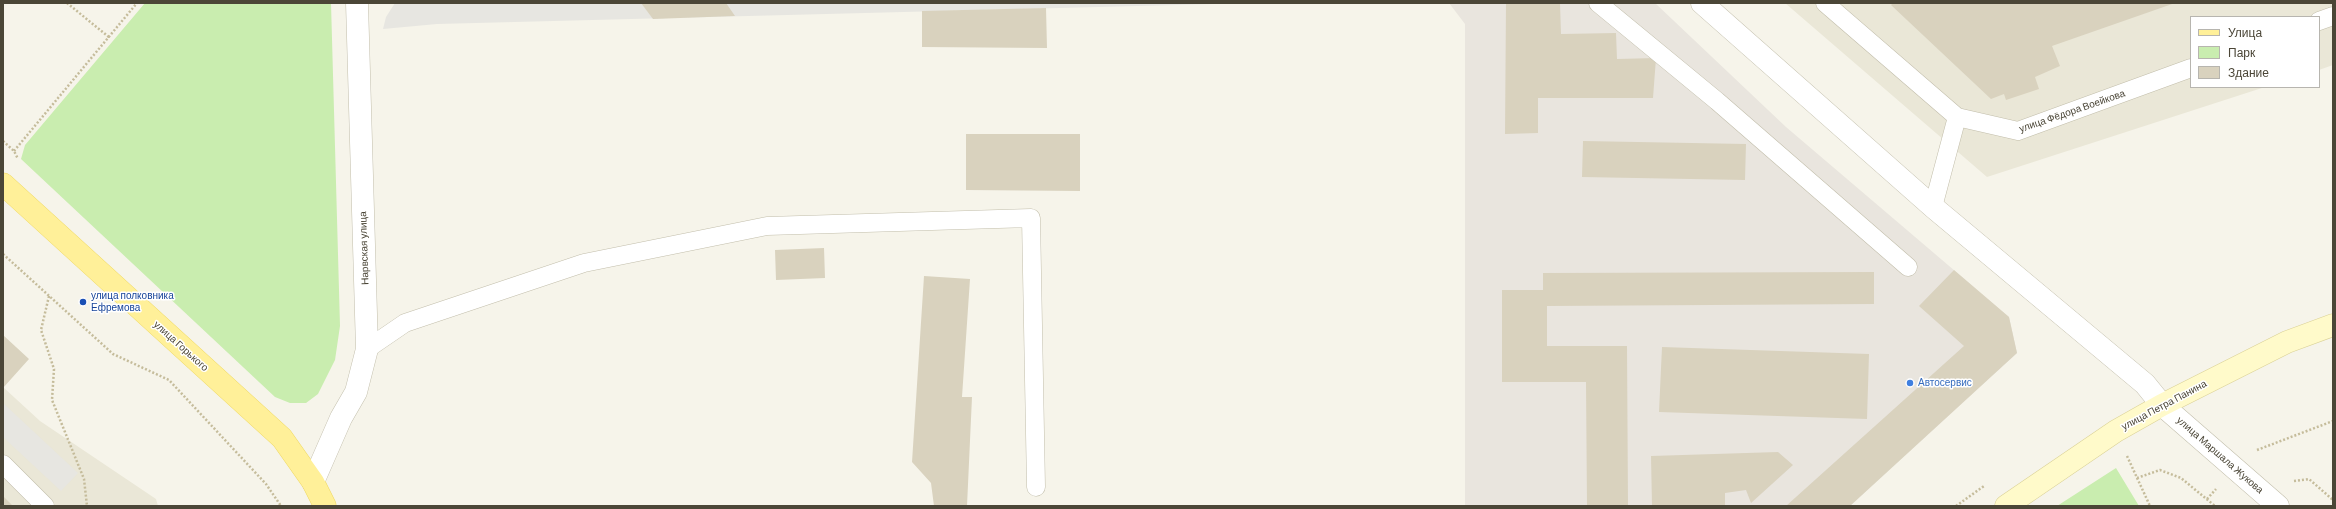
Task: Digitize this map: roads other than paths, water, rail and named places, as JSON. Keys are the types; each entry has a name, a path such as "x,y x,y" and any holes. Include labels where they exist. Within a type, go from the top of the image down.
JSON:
{"main road":[{"name":"улица Горького","path":"3,184 282,438 313,482 325,506"},
{"name":"улица Петра Панина","path":"2006,506 2116,431 2162,405 2287,342 2333,325"}],"street":[{"name":"Нарвская улица","path":"313,482 341,418 356,392 367,349 357,3"},
{"name":"улица Маршала Жукова","path":"1702,3 1933,208 2145,384 2162,405 2278,506"}],"lane":[{"path":"1598,3 1717,101 1908,268"},
{"name":"улица Фёдора Воейкова","path":"1825,3 1957,117 2018,132 2190,68"},
{"path":"2320,21 2333,16"},
{"path":"1933,208 1957,117"},
{"path":"367,349 404,324 584,263 759,227 1031,218 1036,487"},
{"path":"3,464 45,506"}],"place":[{"name":"улица полковника Ефремова","path":"83,302"},
{"name":"Автосервис","path":"1910,383"}]}
